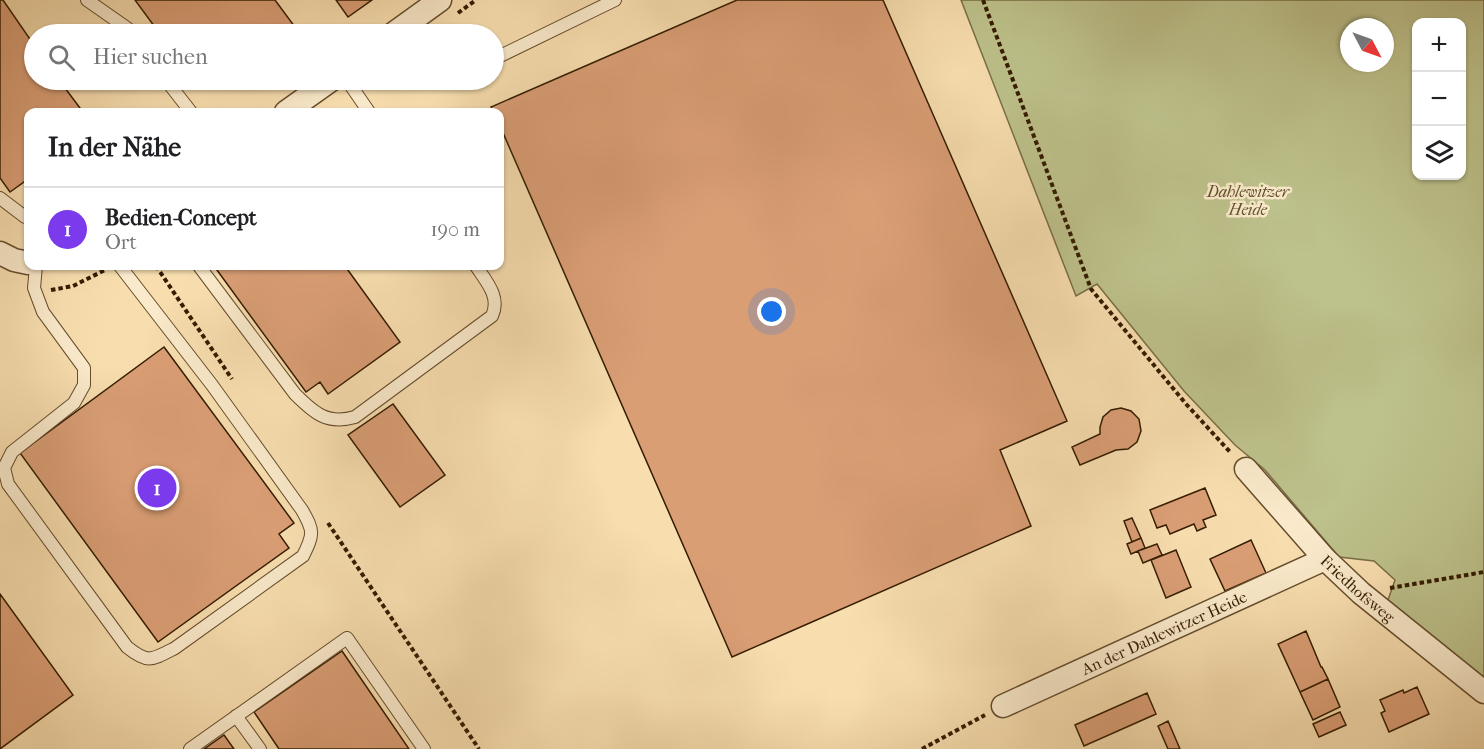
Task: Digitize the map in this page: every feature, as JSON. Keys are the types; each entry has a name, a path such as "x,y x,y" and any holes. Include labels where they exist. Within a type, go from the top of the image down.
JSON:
{"street":[{"path":"408,24 440,0"},
{"path":"292,108 317,90"},
{"path":"0,254 24,262"},
{"name":"Friedhofsweg","path":"1245,469 1325,559 1362,593 1484,692"},
{"name":"An der Dahlewitzer Heide","path":"1003,706 1325,559"}],"lane":[{"path":"87,0 122,24"},
{"path":"504,54 615,0"},
{"path":"174,90 188,108"},
{"path":"354,90 366,108"},
{"path":"0,198 24,216"},
{"path":"36,270 34,288 43,312 84,368 84,385 74,404 12,452 4,468 8,484 127,647 140,657 155,658 175,648 303,556 311,538 310,524 212,385 123,270"},
{"path":"202,270 295,394 309,409 334,420 346,420 355,417 492,316 496,303 495,296 479,270"},
{"path":"190,749 347,638 424,749"},
{"path":"236,716 260,749"}],"path":[{"path":"983,0 1091,289 1186,404 1245,469"},
{"path":"34,288 46,291 73,286 103,270"},
{"path":"1362,593 1484,572"},
{"path":"922,749 1003,706"}],"green space":[{"name":"Dahlewitzer Heide","path":"961,0 1484,0 1484,681 1443,650 1388,600 1395,580 1374,561 1339,557 1265,470 1235,445 1184,391 1097,284 1076,296"}],"building":[{"path":"0,0 3,0 24,30 24,90 66,90 80,108 24,108 24,182 10,192 0,178"},
{"path":"135,0 275,0 293,24 153,24"},
{"path":"336,0 372,0 348,17"},
{"path":"737,0 883,0 1067,421 1000,450 1031,526 732,657 504,135 504,108 491,107"},
{"path":"217,270 348,270 400,342 328,394 320,382 306,392"},
{"path":"164,347 294,523 279,534 289,548 158,642 20,453"},
{"path":"393,404 445,475 400,507 348,435"},
{"path":"1121,408 1131,411 1139,419 1141,431 1137,442 1128,449 1116,450 1080,465 1072,447 1100,434 1103,417 1111,410"},
{"path":"1205,488 1216,515 1203,520 1206,527 1197,531 1194,524 1170,534 1166,525 1157,528 1150,510"},
{"path":"1132,518 1141,538 1132,542 1124,521"},
{"path":"1141,538 1145,548 1131,554 1127,544"},
{"path":"1251,540 1266,573 1225,591 1210,559"},
{"path":"1157,544 1162,555 1143,563 1138,551"},
{"path":"1176,550 1191,587 1166,598 1151,560"},
{"path":"0,594 73,695 0,749"},
{"path":"1306,631 1328,679 1300,692 1278,644"},
{"path":"342,651 409,749 279,749 254,712"},
{"path":"1328,679 1340,707 1313,720 1300,692"},
{"path":"1417,687 1429,714 1389,732 1381,713 1385,711 1380,700 1403,690 1404,693"},
{"path":"1147,693 1156,714 1084,746 1075,725"},
{"path":"1340,712 1346,725 1319,737 1313,724"},
{"path":"1168,721 1180,749 1168,749 1158,726"},
{"path":"224,735 234,749 204,749"}],"place":[{"name":"Bedien-Concept","path":"157,488"}]}
